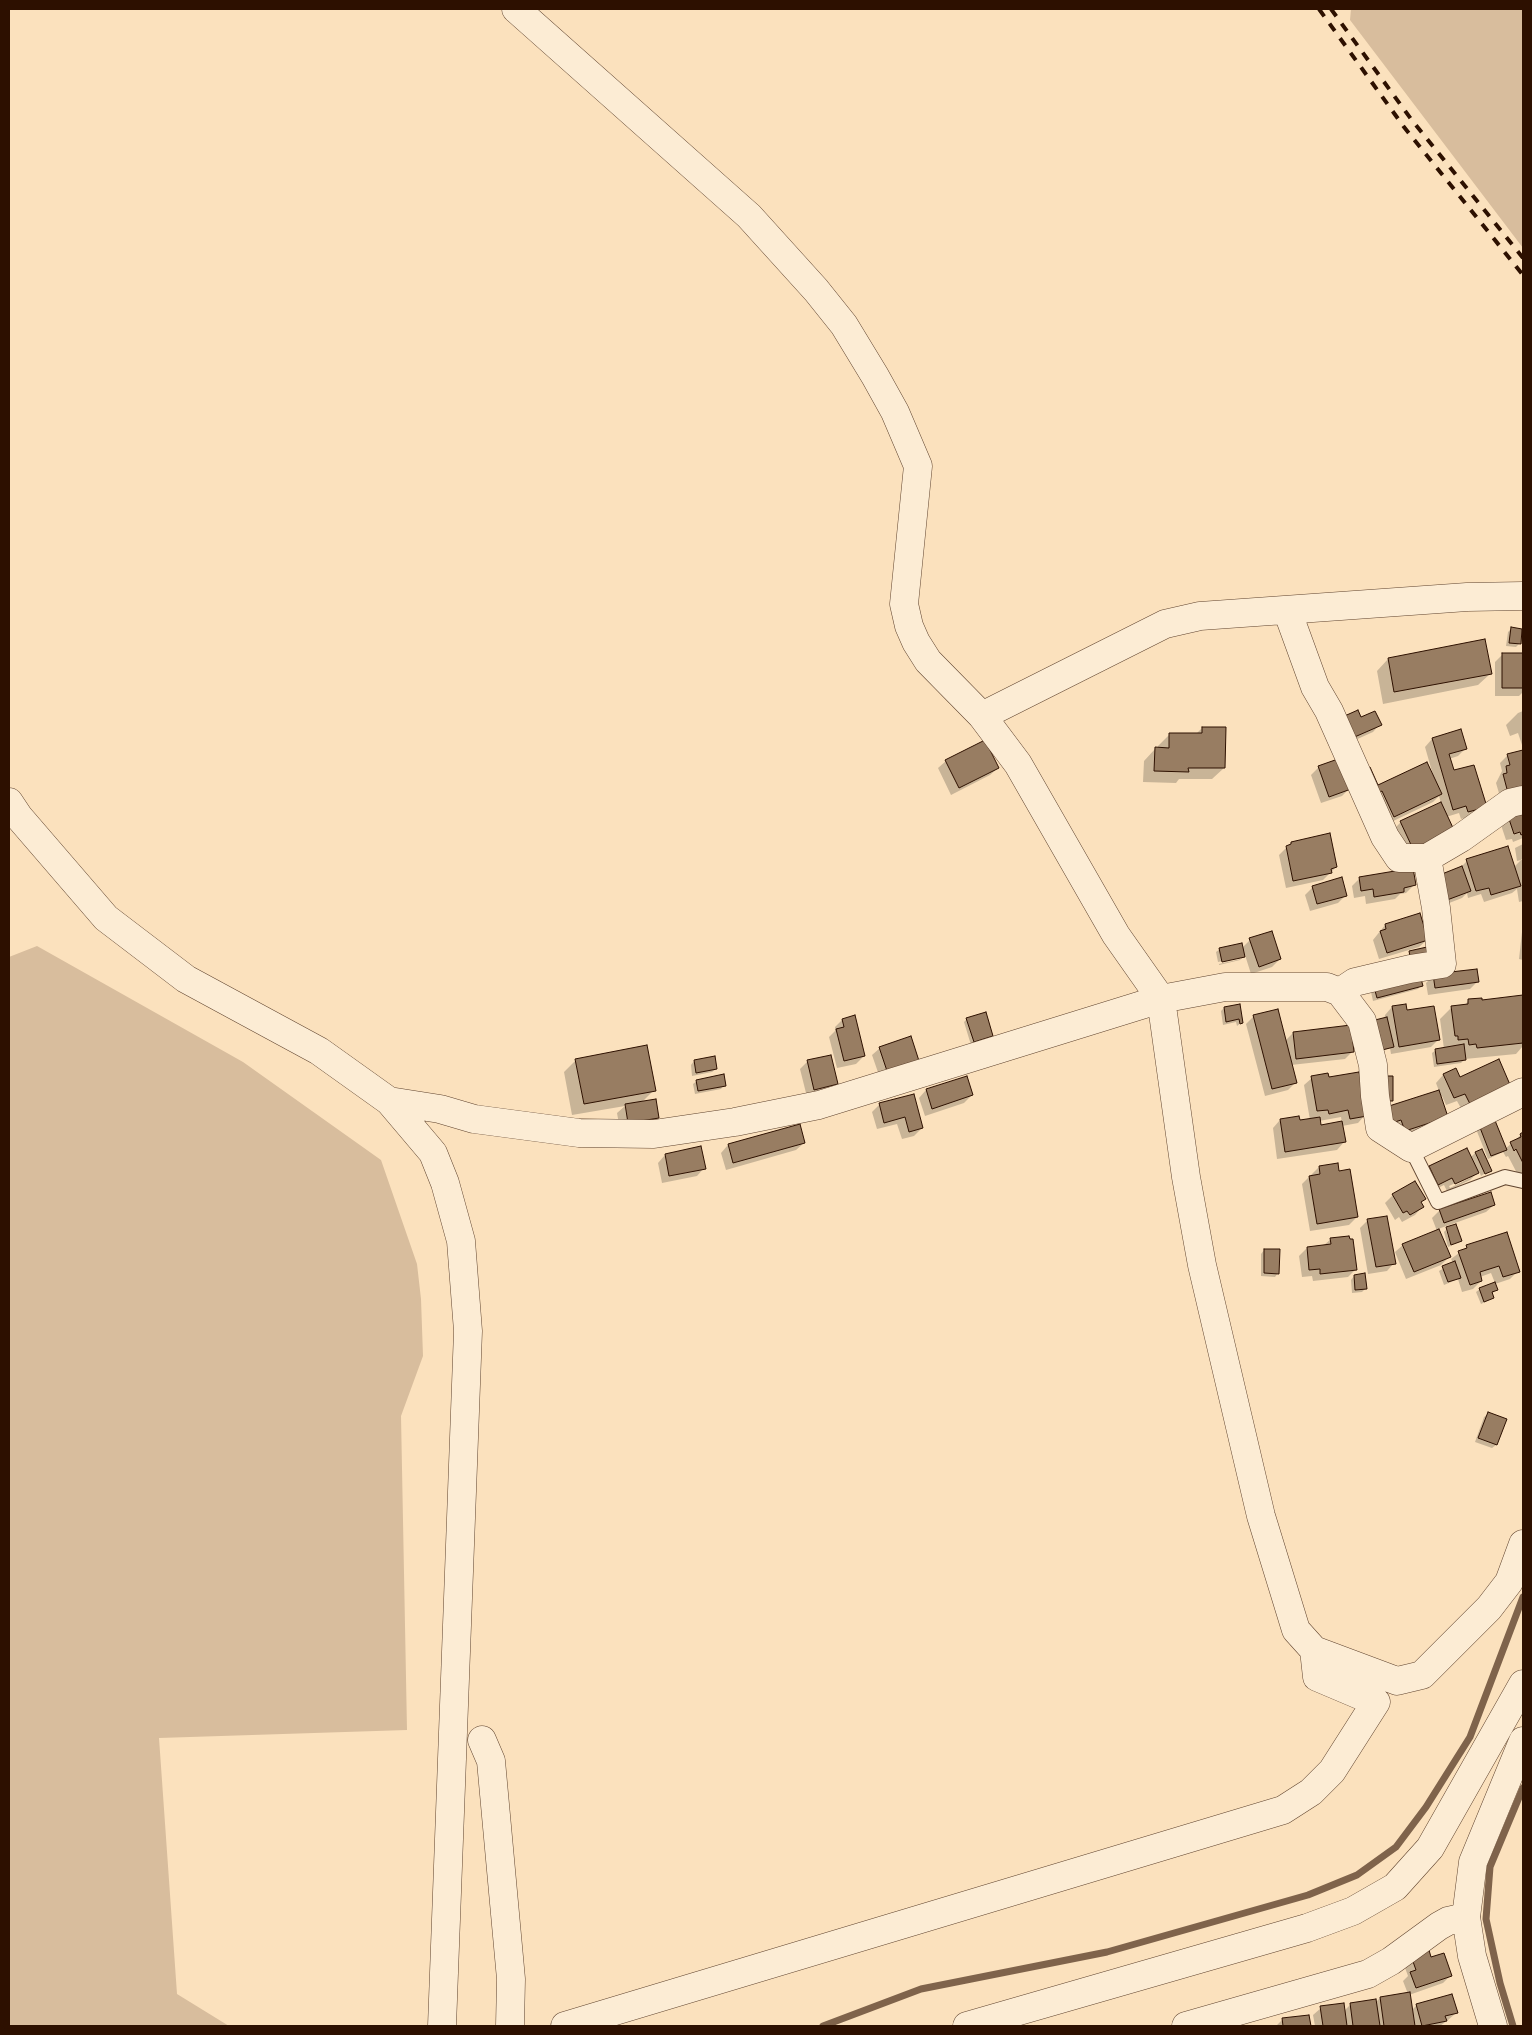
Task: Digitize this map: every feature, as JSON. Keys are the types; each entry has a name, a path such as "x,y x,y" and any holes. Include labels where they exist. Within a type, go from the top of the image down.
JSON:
{"street":[{"path":"516,9 749,216 816,290 844,326 891,405 918,466 904,604 909,626 916,642 928,661 982,716 1018,764 1116,935 1160,999 1197,1236 1231,1394 1261,1516 1296,1630 1314,1650 1397,1681 1422,1675 1489,1608 1518,1585 1523,1544"},
{"path":"982,716 1166,624 1200,616 1467,597 1523,596"},
{"path":"1287,610 1315,687 1329,711 1385,837 1399,858 1427,858 1461,838 1510,803 1523,800"},
{"path":"9,802 19,817 106,918 186,979 319,1051 389,1101 433,1153 444,1183 461,1242 468,1331 442,2026"},
{"path":"1340,992 1356,982 1410,969 1442,964 1436,908 1427,858"},
{"path":"389,1101 440,1108 474,1119 579,1133 654,1134 735,1122 819,1105 1160,999 1225,986 1327,987 1340,992 1362,1021 1373,1065 1380,1128 1411,1148 1523,1092"},
{"path":"565,2026 1283,1810 1311,1792 1332,1771 1376,1702 1317,1677 1314,1650"},
{"path":"967,2026 1307,1928 1353,1911 1395,1887 1430,1848 1523,1684"},
{"path":"482,1740 491,1761 511,1979 510,2026"},
{"path":"1493,2026 1472,1956 1466,1917 1472,1862 1523,1741"},
{"path":"1186,2026 1368,1974 1391,1961 1439,1926 1448,1921 1466,1917"}],"lane":[{"path":"1411,1148 1438,1202 1505,1177 1523,1181"}],"shaded area":[{"path":"1351,9 1523,9 1523,248 1350,20"},
{"path":"37,946 243,1062 381,1160 417,1264 421,1299 423,1356 401,1416 407,1730 159,1738 177,1994 229,2026 9,2026 9,957"}],"building":[{"path":"1511,627 1522,629 1521,644 1509,643"},
{"path":"1485,639 1492,674 1394,692 1388,658"},
{"path":"1502,653 1523,653 1523,688 1502,688"},
{"path":"1358,710 1361,717 1375,711 1382,725 1350,739 1340,718"},
{"path":"1202,727 1226,727 1225,768 1188,768 1189,772 1154,771 1155,747 1169,748 1169,733 1202,733"},
{"path":"1461,729 1467,749 1449,754 1454,770 1474,765 1487,807 1468,812 1466,806 1453,810 1432,738"},
{"path":"985,740 999,768 959,788 945,760"},
{"path":"1523,750 1523,789 1508,793 1503,774 1507,773 1506,766 1510,765 1507,754"},
{"path":"1338,759 1351,789 1329,797 1318,766"},
{"path":"1427,762 1442,794 1394,817 1382,791 1376,794 1364,770 1370,767 1378,785"},
{"path":"1441,802 1454,830 1413,849 1400,821"},
{"path":"1523,811 1523,834 1521,835 1520,832 1514,834 1508,816"},
{"path":"1330,833 1337,867 1331,869 1332,873 1293,881 1286,846 1291,844 1291,842"},
{"path":"1508,846 1521,886 1491,895 1489,888 1476,891 1466,859"},
{"path":"1462,866 1471,891 1447,900 1437,876"},
{"path":"1413,868 1416,885 1404,888 1404,892 1374,897 1373,889 1361,891 1359,877"},
{"path":"1342,877 1347,896 1317,904 1312,886"},
{"path":"1420,913 1428,940 1387,953 1380,931 1386,929 1385,924"},
{"path":"1272,931 1281,959 1259,967 1249,938"},
{"path":"1242,943 1245,957 1222,962 1219,948"},
{"path":"1427,947 1430,958 1411,962 1409,951"},
{"path":"1477,969 1479,982 1435,988 1433,974"},
{"path":"1420,975 1423,986 1377,998 1374,987"},
{"path":"1523,995 1523,1043 1477,1048 1476,1044 1469,1045 1468,1039 1458,1040 1458,1036 1455,1036 1451,1006 1468,1004 1468,999 1482,998 1482,1000"},
{"path":"1240,1004 1243,1023 1240,1024 1239,1019 1226,1022 1224,1007"},
{"path":"1406,1004 1407,1010 1434,1006 1440,1040 1399,1047 1392,1006"},
{"path":"1278,1009 1297,1083 1272,1089 1253,1015"},
{"path":"986,1012 993,1036 974,1042 966,1018"},
{"path":"855,1015 865,1056 844,1061 836,1029 844,1027 842,1019"},
{"path":"1387,1017 1394,1047 1382,1050 1375,1020"},
{"path":"1351,1025 1354,1052 1296,1059 1293,1032"},
{"path":"911,1036 920,1064 888,1074 879,1047"},
{"path":"1464,1044 1466,1060 1437,1064 1435,1049"},
{"path":"647,1045 656,1091 584,1104 575,1059"},
{"path":"831,1055 838,1084 814,1090 807,1060"},
{"path":"715,1056 717,1069 696,1073 694,1060"},
{"path":"1499,1059 1511,1087 1471,1106 1465,1094 1454,1098 1443,1074 1456,1068 1460,1077"},
{"path":"1359,1072 1367,1116 1350,1119 1348,1110 1329,1114 1328,1110 1317,1111 1311,1076 1328,1073 1329,1077"},
{"path":"724,1074 726,1086 698,1091 696,1080"},
{"path":"967,1076 973,1095 932,1109 926,1089"},
{"path":"1386,1076 1393,1076 1393,1101 1386,1101"},
{"path":"1439,1090 1448,1117 1405,1131 1401,1120 1392,1123 1386,1107"},
{"path":"914,1094 923,1128 909,1132 905,1117 884,1123 879,1103"},
{"path":"656,1099 659,1118 628,1123 625,1104"},
{"path":"1299,1116 1300,1120 1320,1117 1321,1125 1342,1121 1346,1142 1285,1152 1280,1119"},
{"path":"1494,1118 1507,1150 1491,1156 1479,1125"},
{"path":"800,1124 805,1143 733,1163 728,1144"},
{"path":"1523,1132 1523,1163 1510,1142 1521,1137 1520,1134"},
{"path":"701,1146 706,1169 669,1176 665,1154"},
{"path":"1467,1148 1479,1173 1455,1184 1452,1178 1438,1185 1429,1166"},
{"path":"1482,1149 1492,1171 1485,1174 1475,1152"},
{"path":"1338,1163 1339,1171 1350,1169 1358,1217 1317,1224 1309,1176 1320,1174 1319,1166"},
{"path":"1415,1181 1426,1199 1421,1202 1424,1207 1410,1215 1407,1211 1403,1213 1392,1194"},
{"path":"1491,1192 1495,1205 1444,1223 1439,1209"},
{"path":"1387,1216 1396,1264 1376,1267 1367,1219"},
{"path":"1456,1224 1462,1241 1451,1245 1446,1227"},
{"path":"1439,1229 1451,1257 1414,1272 1402,1244"},
{"path":"1507,1232 1520,1272 1503,1277 1499,1266 1480,1272 1482,1281 1470,1285 1458,1251 1467,1248 1466,1245"},
{"path":"1349,1236 1350,1239 1353,1239 1357,1270 1320,1274 1320,1269 1309,1270 1307,1247 1331,1244 1330,1238"},
{"path":"1264,1249 1280,1249 1279,1274 1264,1273"},
{"path":"1455,1261 1461,1278 1448,1282 1442,1266"},
{"path":"1365,1273 1367,1289 1355,1290 1354,1275"},
{"path":"1495,1282 1498,1290 1492,1292 1494,1298 1484,1302 1479,1288"},
{"path":"1488,1412 1507,1419 1497,1445 1478,1438"},
{"path":"1429,1950 1431,1957 1444,1953 1452,1976 1416,1988 1410,1972 1416,1970 1411,1956"},
{"path":"1410,1992 1415,2026 1384,2026 1380,1997"},
{"path":"1452,1994 1458,2013 1445,2016 1447,2021 1422,2026 1416,2004"},
{"path":"1376,1999 1380,2026 1353,2026 1350,2003"},
{"path":"1344,2003 1347,2026 1323,2026 1320,2006"},
{"path":"1309,2015 1311,2026 1283,2026 1282,2018"}],"waterway":[{"path":"823,2026 921,1989 1107,1952 1308,1895 1357,1875 1396,1847 1426,1807 1470,1737 1523,1597"},
{"path":"1513,2026 1500,1983 1486,1919 1490,1867 1523,1788"}],"railway":[{"path":"1319,9 1404,127 1523,275"},
{"path":"1331,9 1411,119 1523,258"}]}
